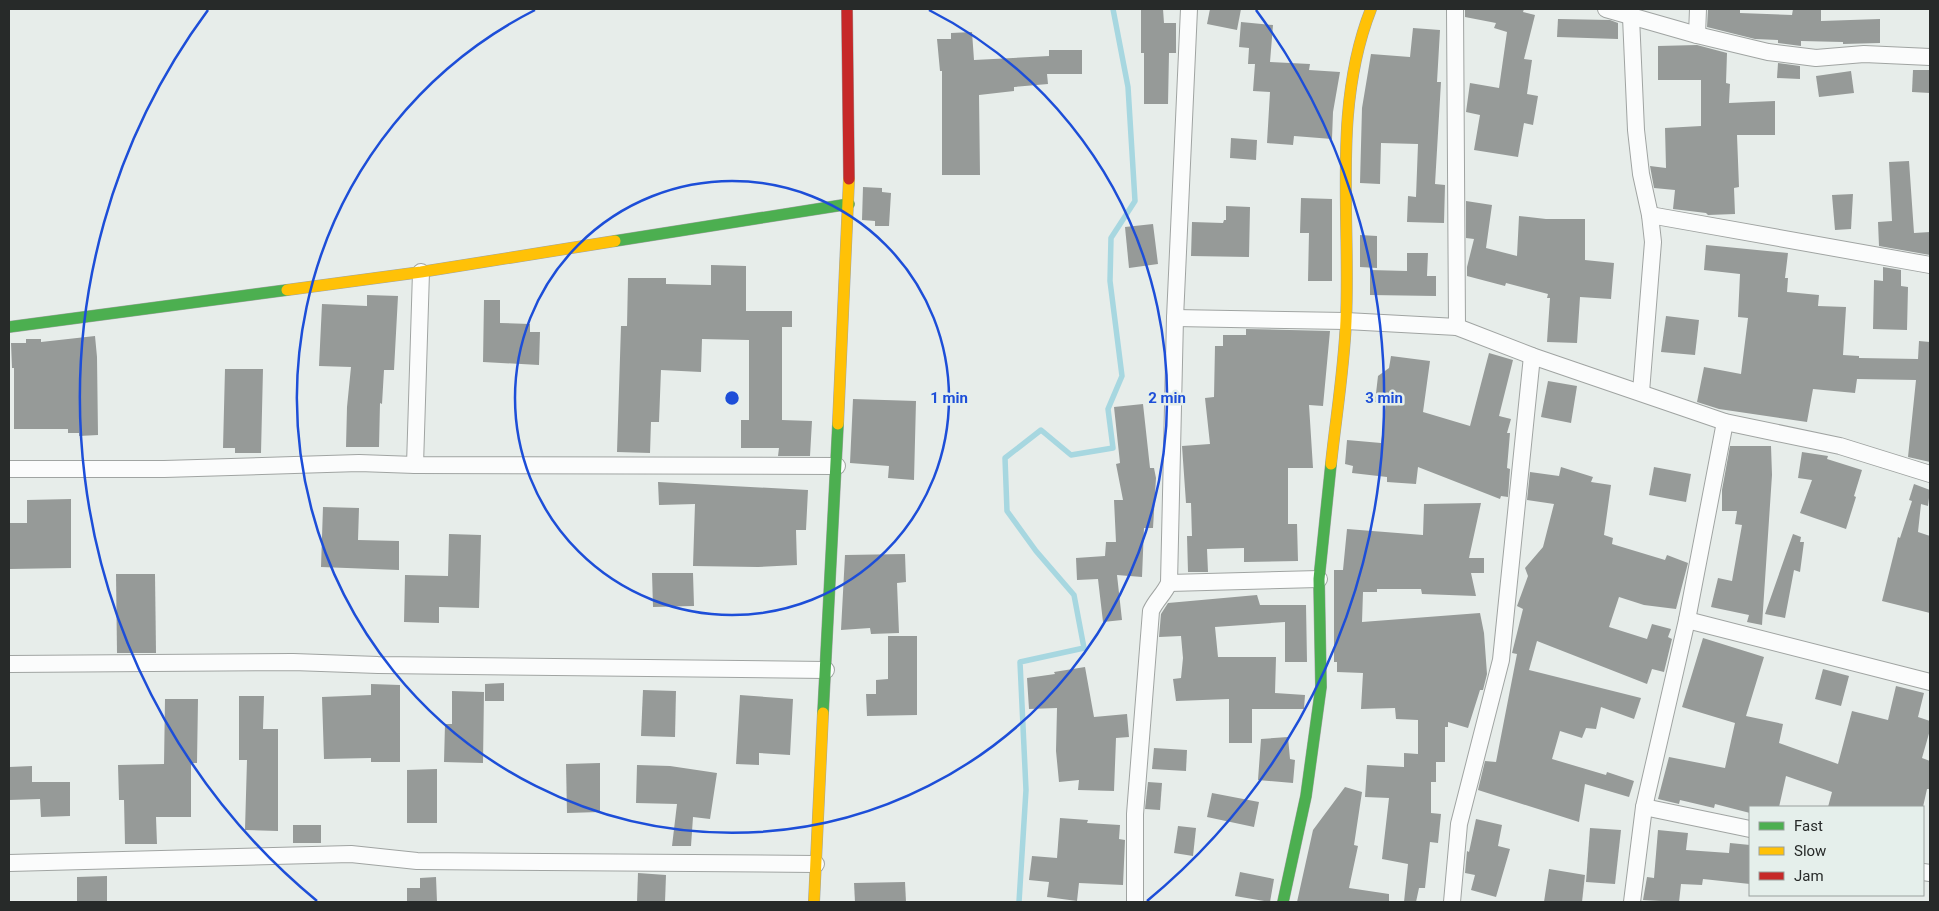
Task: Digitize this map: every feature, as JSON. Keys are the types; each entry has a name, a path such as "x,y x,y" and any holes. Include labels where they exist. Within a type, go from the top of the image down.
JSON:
{"street":[{"path":"814,902 837,466 848,204 848,9"},
{"path":"1135,902 1135,814 1151,611 1169,583 1175,318 1189,9"},
{"path":"1283,902 1306,796 1322,687 1319,578 1346,321 1347,114 1360,37 1371,9"},
{"path":"1455,9 1458,327"},
{"path":"1606,9 1697,35 1768,52 1816,58 1864,54 1930,56"},
{"path":"1697,35 1698,9"},
{"path":"1631,17 1640,174 1650,215 1653,242 1641,392"},
{"path":"9,328 421,272 848,204"},
{"path":"1650,215 1930,265"},
{"path":"416,465 421,272"},
{"path":"1175,318 1346,321 1458,327 1532,356 1725,422 1840,446 1930,474"},
{"path":"1452,902 1459,824 1501,660 1532,356"},
{"path":"1632,902 1644,807 1687,620 1725,422"},
{"path":"9,469 164,469 360,463 416,465 837,466"},
{"path":"1169,583 1319,578"},
{"path":"1687,620 1930,682"},
{"path":"9,664 292,662 378,666 826,670"},
{"path":"1644,807 1749,829"},
{"path":"9,863 350,854 417,861 816,864"}],"building":[{"path":"1141,9 1163,9 1164,23 1176,23 1176,53 1169,53 1168,104 1144,104 1144,53 1141,53"},
{"path":"1210,9 1241,9 1237,30 1207,24"},
{"path":"1465,9 1524,9 1523,12 1535,15 1524,59 1532,60 1527,94 1538,96 1533,125 1524,123 1518,157 1474,150 1480,115 1466,112 1470,83 1499,88 1507,32 1494,28 1496,23 1465,17"},
{"path":"1708,9 1740,9 1740,13 1792,15 1793,9 1821,9 1821,21 1880,19 1880,43 1843,44 1843,42 1801,41 1801,46 1778,43 1778,40 1755,39 1707,27"},
{"path":"1558,19 1610,20 1618,23 1618,39 1557,37"},
{"path":"1241,22 1273,25 1270,62 1310,64 1309,70 1340,72 1333,112 1332,139 1294,136 1293,145 1267,143 1270,92 1253,91 1255,64 1248,64 1249,48 1239,47"},
{"path":"1413,28 1440,30 1437,82 1441,82 1435,184 1445,185 1444,223 1407,222 1408,196 1416,197 1418,144 1381,143 1380,184 1360,183 1362,108 1371,54 1410,57"},
{"path":"972,32 974,60 1049,56 1049,50 1082,50 1082,74 1047,74 1048,84 1014,87 1014,91 979,95 980,175 942,175 942,71 940,71 937,39 951,39 951,33"},
{"path":"1697,45 1727,53 1726,83 1730,84 1729,103 1775,101 1775,135 1737,135 1739,187 1734,188 1735,214 1708,215 1706,213 1673,209 1675,190 1654,188 1650,166 1666,168 1665,128 1701,126 1701,80 1658,80 1658,46"},
{"path":"1778,63 1800,66 1800,79 1777,78"},
{"path":"1913,70 1930,70 1930,93 1912,92"},
{"path":"1851,71 1854,93 1819,97 1816,76"},
{"path":"1231,138 1257,140 1256,160 1230,158"},
{"path":"1909,161 1914,233 1930,232 1930,255 1879,246 1878,222 1892,221 1889,162"},
{"path":"863,187 882,188 882,192 891,193 889,226 875,226 875,221 862,220"},
{"path":"1853,194 1851,229 1835,230 1832,195"},
{"path":"1301,198 1332,199 1332,281 1308,281 1309,233 1300,233"},
{"path":"1466,201 1492,205 1486,248 1517,256 1519,216 1546,219 1585,219 1585,260 1614,263 1611,299 1580,297 1577,343 1547,342 1550,298 1547,298 1548,294 1506,283 1505,286 1467,276 1467,267 1474,239 1466,238"},
{"path":"1226,206 1250,207 1249,257 1191,256 1192,222 1223,223 1226,220"},
{"path":"1153,224 1158,264 1129,268 1125,227"},
{"path":"1360,235 1377,236 1377,268 1360,267"},
{"path":"1706,245 1788,253 1785,278 1788,278 1787,292 1819,295 1818,306 1846,307 1843,355 1859,356 1859,358 1918,359 1919,341 1930,342 1930,462 1908,457 1916,380 1857,379 1855,393 1813,389 1807,422 1719,409 1697,402 1704,367 1741,374 1748,318 1738,317 1740,274 1704,270"},
{"path":"1407,253 1428,253 1427,276 1436,276 1436,296 1370,295 1370,270 1407,271"},
{"path":"711,265 746,266 746,311 792,311 792,327 782,327 782,420 812,421 810,456 778,456 779,448 741,448 741,420 749,420 749,340 702,339 701,372 661,370 659,422 651,422 650,453 617,452 621,326 627,326 628,278 666,278 666,284 711,285"},
{"path":"1883,267 1901,270 1901,286 1908,287 1907,330 1873,329 1874,280 1883,281"},
{"path":"367,295 398,296 394,370 384,370 382,404 380,403 379,447 346,447 351,367 319,366 322,304 367,306"},
{"path":"484,300 500,300 500,323 530,324 530,332 540,332 539,365 483,362"},
{"path":"1666,316 1699,320 1695,355 1661,352"},
{"path":"1246,329 1330,331 1323,406 1309,405 1313,468 1288,468 1288,524 1297,524 1298,561 1244,562 1244,548 1207,549 1208,572 1188,572 1187,536 1192,536 1191,503 1186,503 1182,446 1210,444 1205,398 1214,397 1215,346 1223,346 1223,335 1246,335"},
{"path":"95,336 98,435 79,436 79,433 68,433 68,429 14,429 14,368 12,368 11,343 26,343 26,339 41,339 41,342"},
{"path":"1489,353 1513,360 1499,416 1511,419 1507,433 1510,433 1507,468 1510,469 1508,497 1501,496 1500,499 1418,467 1416,484 1387,482 1387,477 1352,473 1353,466 1345,464 1347,440 1381,443 1386,403 1375,402 1378,376 1389,368 1391,356 1430,361 1423,412 1470,426"},
{"path":"225,369 263,369 261,453 235,453 235,448 223,448"},
{"path":"1548,381 1577,386 1571,423 1541,417"},
{"path":"853,399 916,401 914,480 888,478 889,466 850,463"},
{"path":"1143,404 1150,468 1154,468 1156,478 1153,528 1144,528 1142,577 1117,575 1122,620 1103,622 1098,579 1077,580 1076,558 1105,556 1106,542 1116,542 1114,500 1123,500 1116,464 1120,463 1114,407"},
{"path":"1730,446 1771,446 1772,475 1762,625 1747,622 1749,615 1711,607 1718,578 1732,581 1742,525 1735,524 1737,511 1722,511 1722,490"},
{"path":"1802,452 1828,456 1827,459 1862,470 1846,529 1800,513 1812,480 1798,478"},
{"path":"1561,467 1593,477 1591,482 1611,485 1604,535 1613,538 1612,544 1665,560 1667,555 1688,563 1676,609 1644,605 1619,597 1609,627 1647,639 1652,624 1671,629 1668,637 1672,639 1664,672 1652,669 1647,684 1537,641 1529,670 1641,698 1634,719 1601,707 1596,729 1586,728 1582,738 1560,731 1552,759 1606,775 1607,772 1634,781 1629,797 1585,784 1579,822 1478,790 1485,761 1496,762 1517,654 1512,653 1523,609 1517,606 1528,576 1525,568 1543,547 1554,504 1527,500 1530,472 1559,476"},
{"path":"1654,467 1691,474 1686,502 1649,495"},
{"path":"658,482 808,490 806,530 796,530 797,565 758,567 693,566 695,504 659,505"},
{"path":"1914,484 1930,490 1928,506 1921,504 1918,532 1930,536 1930,613 1882,601 1898,537 1900,538 1912,501 1909,500"},
{"path":"71,499 71,568 9,569 9,523 27,523 27,500"},
{"path":"1481,503 1469,558 1484,558 1484,573 1471,573 1476,596 1422,594 1421,589 1377,589 1377,592 1363,592 1362,622 1480,613 1484,633 1487,674 1483,690 1480,690 1468,728 1448,722 1448,727 1445,727 1445,762 1436,762 1436,782 1431,782 1431,813 1441,814 1438,843 1430,842 1425,888 1419,888 1416,902 1404,902 1408,864 1382,859 1389,798 1365,797 1367,765 1404,767 1404,753 1418,754 1418,720 1396,719 1395,708 1361,709 1363,673 1337,672 1337,662 1334,662 1334,570 1343,570 1347,529 1423,535 1424,504"},
{"path":"323,507 359,508 358,540 399,541 399,570 321,567"},
{"path":"449,534 481,535 479,608 439,607 439,623 404,622 405,575 448,576"},
{"path":"1793,534 1801,537 1800,542 1804,542 1800,572 1794,570 1785,618 1765,614"},
{"path":"905,554 906,582 897,583 899,633 871,634 870,628 841,630 845,555"},
{"path":"652,573 693,573 694,606 653,607"},
{"path":"116,574 155,574 156,653 117,653"},
{"path":"1257,595 1260,605 1306,605 1307,662 1285,662 1285,622 1215,627 1218,657 1276,657 1275,693 1305,695 1304,709 1252,709 1252,743 1229,743 1229,699 1176,701 1173,679 1181,678 1183,658 1181,636 1159,637 1161,614 1168,603"},
{"path":"888,636 917,636 917,715 867,716 866,694 876,694 876,680 888,679"},
{"path":"1703,638 1764,657 1746,716 1783,724 1779,743 1838,764 1852,711 1888,720 1896,686 1924,693 1918,717 1930,721 1930,730 1922,758 1930,761 1930,789 1927,789 1923,806 1828,806 1832,792 1786,776 1779,806 1749,806 1749,813 1715,804 1714,808 1680,800 1679,804 1658,799 1669,757 1725,768 1735,723 1682,707"},
{"path":"1085,667 1094,717 1127,714 1129,737 1116,738 1114,791 1078,790 1079,780 1059,782 1056,751 1057,708 1029,709 1027,678"},
{"path":"1823,669 1849,676 1841,706 1815,699"},
{"path":"504,683 504,701 485,701 485,684"},
{"path":"371,684 400,685 400,762 371,762 371,758 324,759 322,697 371,695"},
{"path":"643,690 676,691 675,737 641,736"},
{"path":"452,691 484,692 483,763 444,762 445,724 452,724"},
{"path":"740,695 793,699 790,755 759,753 759,765 736,764"},
{"path":"239,696 264,696 263,729 278,729 278,831 245,830 247,760 239,760"},
{"path":"165,699 198,699 197,763 191,763 191,817 156,817 157,844 125,844 124,800 119,800 118,765 164,764"},
{"path":"1288,737 1290,759 1295,760 1293,783 1258,780 1261,739"},
{"path":"1154,748 1187,750 1186,771 1152,769"},
{"path":"600,763 600,812 567,813 566,764"},
{"path":"637,765 670,766 717,773 710,819 693,817 691,846 672,846 677,804 636,803"},
{"path":"32,766 32,782 70,782 70,816 41,817 40,799 9,800 9,767"},
{"path":"437,769 437,823 407,823 407,770"},
{"path":"1148,782 1162,783 1160,810 1145,809"},
{"path":"1345,787 1362,792 1354,845 1358,846 1349,888 1389,894 1389,902 1297,902 1313,830"},
{"path":"1212,793 1259,802 1254,827 1207,817"},
{"path":"1060,818 1088,820 1087,823 1120,825 1119,839 1125,840 1123,885 1079,883 1077,901 1047,897 1049,882 1029,880 1032,856 1057,858"},
{"path":"1476,819 1502,825 1498,846 1510,849 1496,897 1471,890 1475,875 1465,873 1467,851 1469,852"},
{"path":"293,825 321,825 321,843 293,843"},
{"path":"1178,826 1196,828 1193,856 1174,853"},
{"path":"1590,828 1621,830 1615,884 1586,882"},
{"path":"1658,830 1688,833 1686,850 1729,853 1730,843 1749,845 1749,884 1703,879 1702,885 1681,884 1679,902 1643,900 1647,877 1654,878"},
{"path":"1549,869 1585,875 1582,902 1544,902"},
{"path":"1240,872 1274,879 1270,902 1235,896"},
{"path":"638,873 666,875 665,902 637,902"},
{"path":"107,876 107,902 77,902 77,877"},
{"path":"436,877 437,902 407,902 407,888 420,888 420,878"},
{"path":"905,882 906,902 855,902 854,883"}],"waterway":[{"path":"1019,902 1026,790 1020,662 1084,648 1074,595 1036,551 1007,511 1005,458 1041,430 1071,455 1113,448 1108,409 1122,376 1110,281 1111,238 1135,201 1128,87 1113,9"}],"traffic: fast":[{"path":"615,241 849,204"},
{"path":"9,327 287,290"},
{"path":"823,713 838,424"},
{"path":"1283,902 1306,796 1321,687 1319,579 1331,464"}],"traffic: slow":[{"path":"1331,464 1342,375 1346,321 1347,124 1351,85 1359,47 1371,9"},
{"path":"838,424 849,179"},
{"path":"287,290 421,272 615,241"},
{"path":"814,902 823,713"}],"traffic: jam":[{"path":"847,9 849,179"}]}
